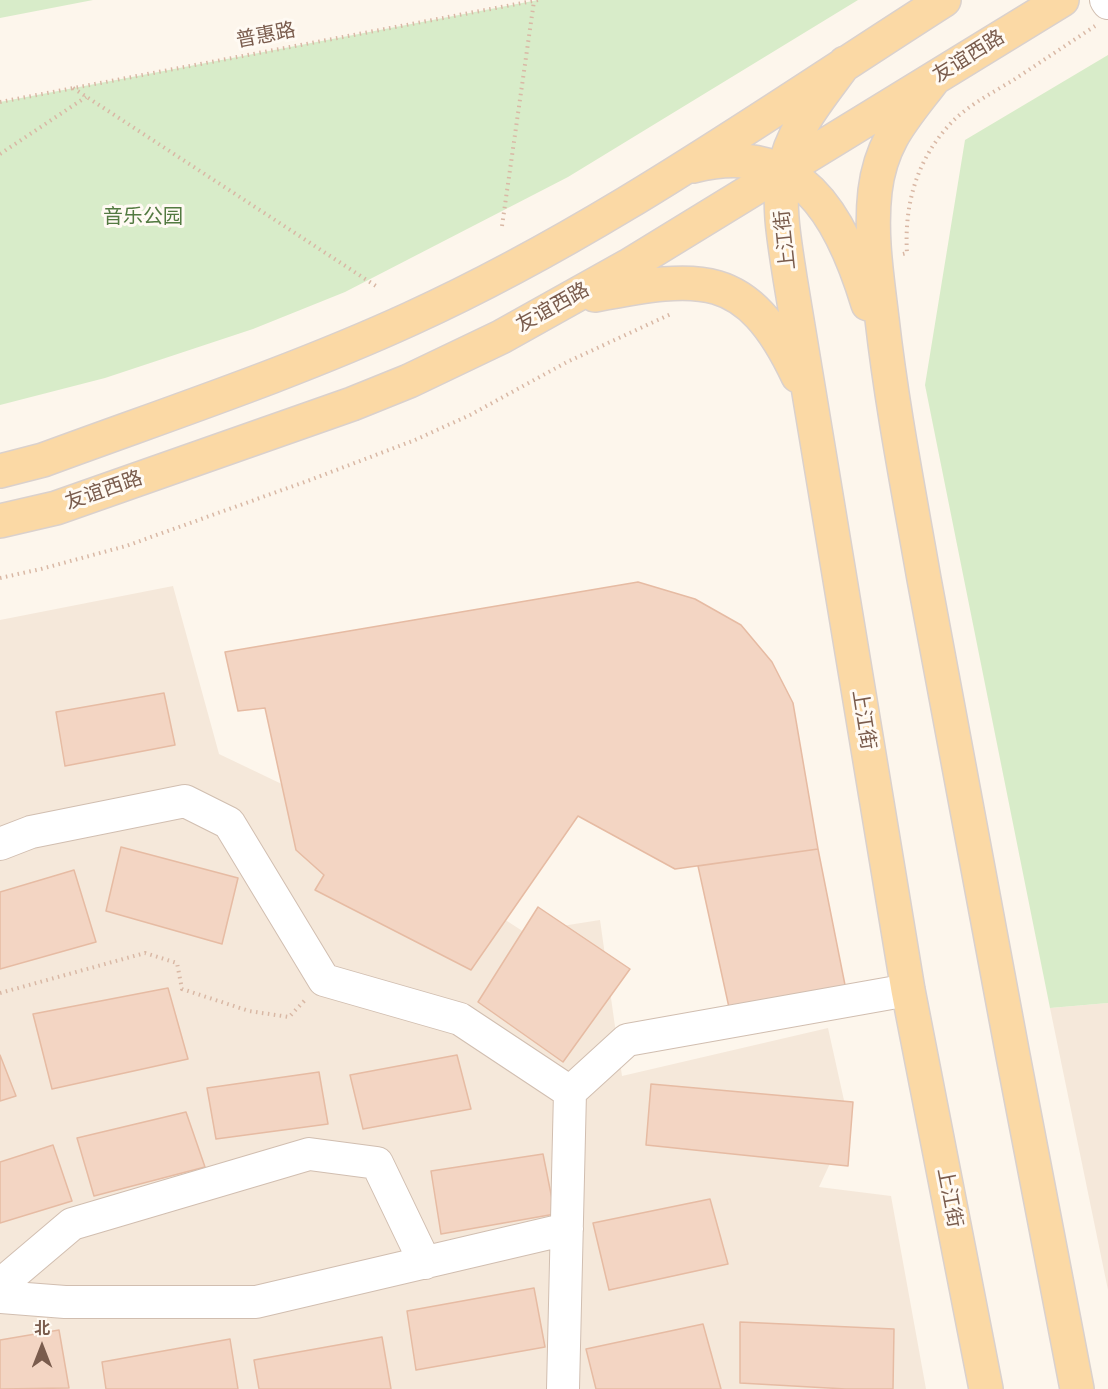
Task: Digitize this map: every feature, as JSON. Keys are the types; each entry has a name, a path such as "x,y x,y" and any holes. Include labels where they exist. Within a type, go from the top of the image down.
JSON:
{"main road":[{"path":"0,471 44,460 325,355 411,319 596,223 944,0"},
{"name":"友谊西路","path":"0,521 56,508 352,404 409,381 501,337 628,266 1062,0"},
{"name":"上江街","path":"845,63 803,121 784,171 783,223 786,253 908,990 986,1389"},
{"path":"933,80 896,128 882,156 873,232 888,372 947,709 1077,1389"},
{"path":"680,170 710,162 747,159 784,171 809,189 841,234 860,277 888,372"},
{"path":"558,305 594,295 656,284 704,284 723,288 741,296 756,309 771,328 789,355 811,402"}],"street":[{"path":"0,844 31,832 184,801 229,823 324,980 460,1019 570,1092"},
{"path":"563,1389 570,1092 627,1040 908,990"},
{"path":"0,1285 72,1224 309,1154 377,1162 425,1263"},
{"path":"0,1297 65,1302 256,1302 567,1229"}],"path":[{"name":"普惠路","path":"0,102 536,0"},
{"path":"502,226 536,0"},
{"path":"876,259 907,253 905,228 914,184 934,143 952,122 1104,9"},
{"path":"73,88 379,288"},
{"path":"0,154 86,97"},
{"path":"0,578 126,546 415,440 470,415 567,362 681,309"},
{"path":"0,993 145,953 177,963 182,989 249,1011 289,1017 324,980"}],"shaded area":[{"path":"173,586 219,754 334,809 524,932 600,920 622,1076 828,1028 849,1123 819,1187 891,1196 926,1389 0,1389 0,620"},
{"path":"1108,1003 1108,1290 1050,1008"}],"green space":[{"path":"0,0 93,0 0,18"},
{"name":"音乐公园","path":"538,0 858,0 568,177 345,292 253,329 105,378 0,405 0,102"},
{"path":"1108,55 1108,1003 1050,1008 925,385 965,140"}],"building":[{"path":"638,582 695,599 741,625 772,662 793,703 818,849 675,869 578,816 471,970 315,890 324,875 296,850 265,708 238,711 225,652"},
{"path":"164,693 175,745 65,766 56,712"},
{"path":"121,847 238,878 222,944 106,911"},
{"path":"818,849 846,990 730,1012 698,866"},
{"path":"74,870 96,942 0,969 0,892"},
{"path":"538,907 630,969 563,1062 478,1002"},
{"path":"168,988 188,1059 52,1089 33,1014"},
{"path":"0,1055 16,1096 0,1101"},
{"path":"457,1055 471,1109 363,1129 350,1075"},
{"path":"319,1072 328,1124 216,1139 207,1088"},
{"path":"651,1084 853,1102 848,1166 646,1145"},
{"path":"186,1112 205,1167 94,1196 77,1138"},
{"path":"53,1145 72,1201 0,1223 0,1162"},
{"path":"543,1154 555,1214 441,1234 431,1171"},
{"path":"710,1199 728,1264 609,1290 593,1223"},
{"path":"534,1288 545,1347 416,1370 407,1311"},
{"path":"740,1322 894,1329 893,1389 846,1389 740,1383"},
{"path":"703,1324 721,1389 596,1389 586,1349"},
{"path":"59,1330 69,1388 0,1389 0,1340"},
{"path":"382,1337 391,1389 259,1389 254,1360"},
{"path":"230,1339 238,1389 106,1389 102,1362"}]}
